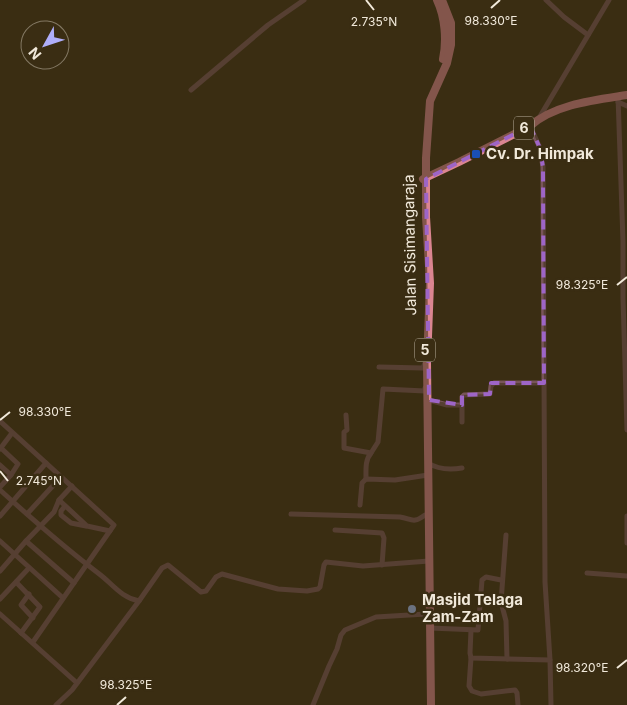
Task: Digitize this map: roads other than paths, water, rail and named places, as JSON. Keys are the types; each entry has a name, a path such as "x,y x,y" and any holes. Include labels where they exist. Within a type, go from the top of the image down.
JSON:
{"highway":[{"name":"Jalan Sisimangaraja","path":"429,705 426,363 428,283 425,179 422,145 428,97 440,69 444,51 444,24 437,0"},
{"path":"425,179 430,101 445,68 451,45 450,23 442,0"},
{"name":"6","path":"425,179 530,126 539,118 587,101 618,99 627,95"},
{"name":"Jalan Sisimangaraja","path":"427,386 429,400 427,475"},
{"name":"Jalan Sisimangaraja","path":"427,611 430,628 429,705"}],"street":[{"path":"191,90 268,25 304,0"},
{"path":"546,0 588,36"},
{"path":"539,118 609,0"},
{"path":"618,99 627,106"},
{"path":"618,99 627,430"},
{"path":"530,126 540,148 543,167 545,582 551,705"},
{"path":"379,367 423,368 426,363"},
{"path":"462,422 463,396 490,394 491,386 494,383 544,383"},
{"path":"360,505 362,483 366,479 368,457 378,442 383,388 426,391 427,386"},
{"path":"429,400 448,405 462,405"},
{"path":"353,418 346,417 347,430 344,432 345,449 371,453"},
{"path":"0,421 114,525 32,642"},
{"path":"347,430 354,431"},
{"path":"12,433 0,448 18,464 0,488 40,526 126,597 139,600"},
{"path":"0,516 46,463"},
{"path":"0,464 11,475"},
{"path":"428,464 437,469 453,470 462,468"},
{"path":"366,479 395,480 427,475"},
{"path":"27,514 61,477"},
{"path":"0,571 54,512 59,500 72,486"},
{"path":"59,500 87,526"},
{"path":"65,506 61,511 61,515 68,522 110,531"},
{"path":"292,514 400,517 412,520 417,520 427,515"},
{"path":"627,516 627,543"},
{"path":"336,530 382,534 384,538 382,565"},
{"path":"506,535 500,602 506,620 507,659"},
{"path":"26,541 74,583"},
{"path":"0,542 63,598"},
{"path":"56,705 72,690 165,566 168,565 201,592 206,591 216,576 222,574 278,589 315,590 322,584 326,562 363,566 427,561"},
{"path":"0,599 29,568"},
{"path":"587,573 627,576"},
{"path":"430,628 479,629 483,579 486,577 501,580"},
{"path":"16,582 40,607 21,633"},
{"path":"29,594 21,605 33,618"},
{"path":"313,705 341,635 345,630 376,617 427,611"},
{"path":"0,614 77,683"},
{"path":"471,630 469,686 472,691 481,694 515,690 518,705"},
{"path":"471,658 550,660"}],"place":[{"name":"Cv. Dr. Himpak","path":"476,154"},
{"name":"Masjid Telaga Zam-Zam","path":"412,609"}]}
